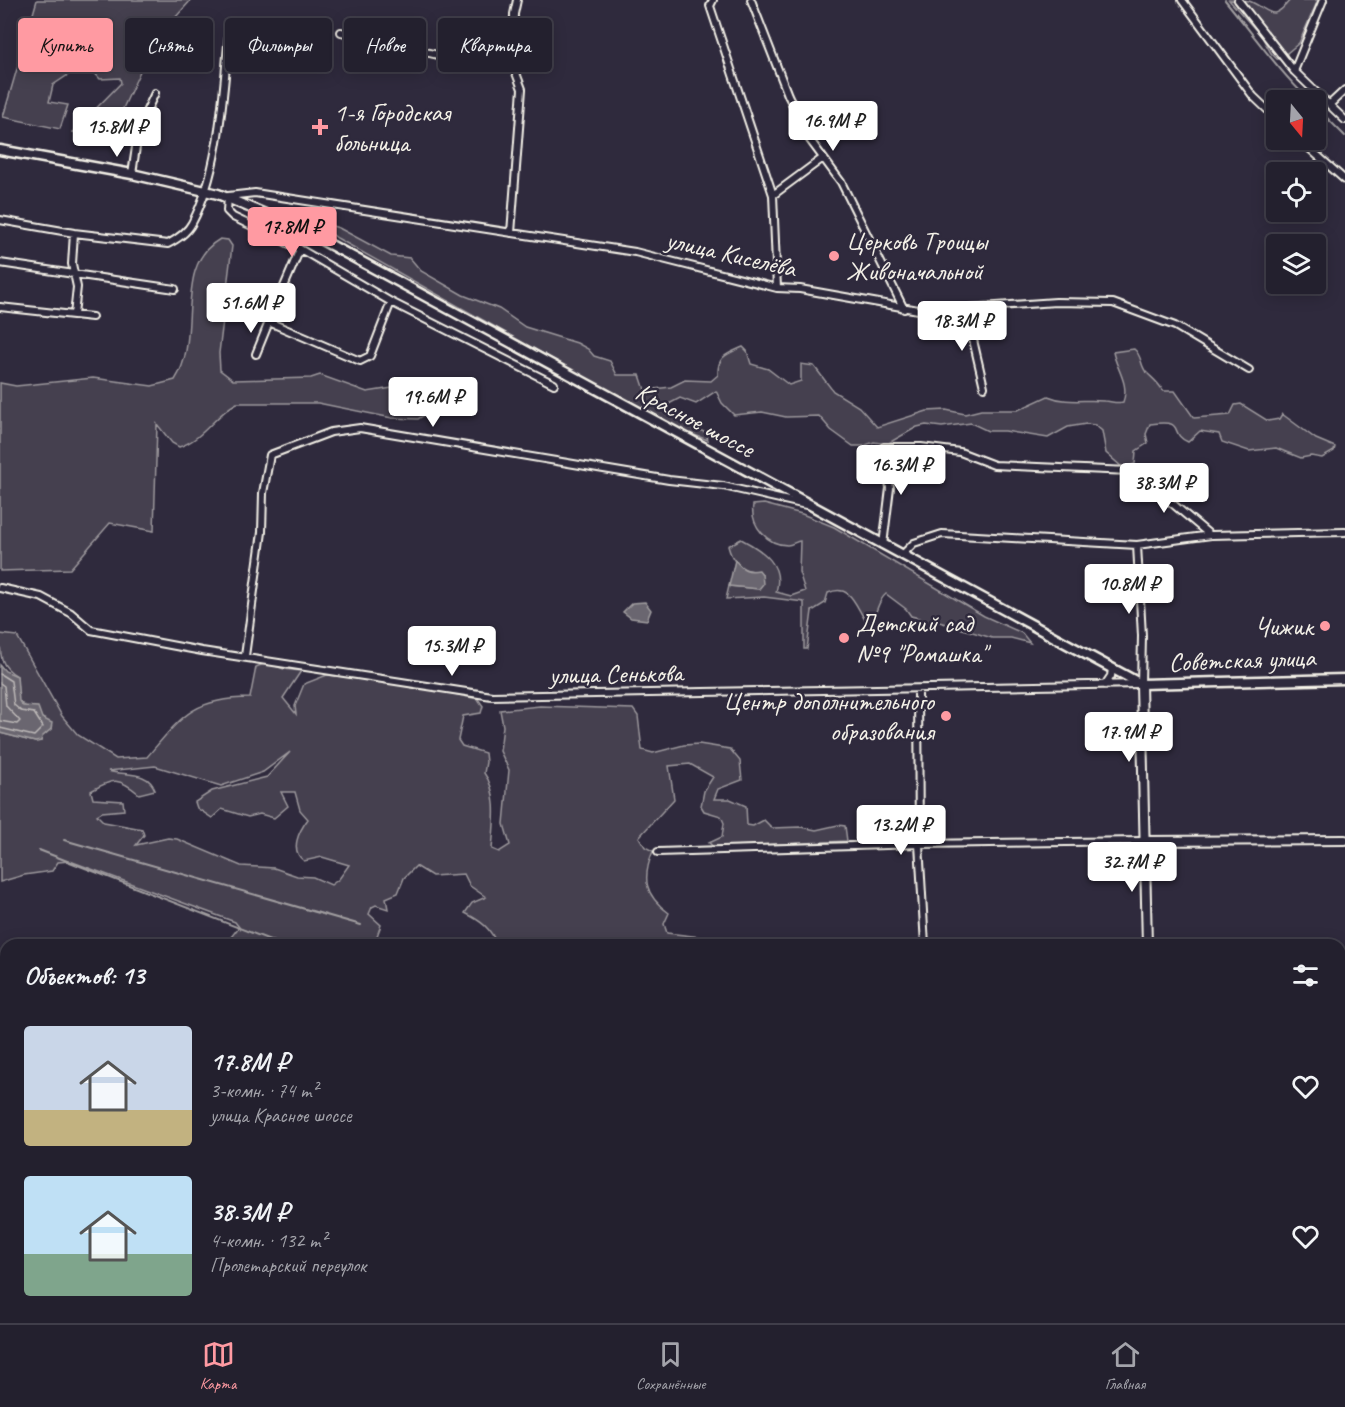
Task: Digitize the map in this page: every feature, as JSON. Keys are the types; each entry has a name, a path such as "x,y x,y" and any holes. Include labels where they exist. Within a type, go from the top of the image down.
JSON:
{"main road":[{"name":"Красное шоссе","path":"0,150 132,174 228,196 303,230 404,282 1141,684"},
{"name":"Советская улица","path":"1141,684 1345,679"}],"street":[{"path":"514,18 517,0"},
{"path":"712,0 710,6 773,195 777,288"},
{"path":"751,0 788,95 810,140 841,182 904,309"},
{"path":"1182,0 1252,96 1266,109"},
{"path":"1238,0 1294,71 1345,120"},
{"path":"1294,71 1323,0"},
{"path":"341,32 438,55"},
{"path":"0,220 74,233 168,244 192,225 205,190 216,137 225,66"},
{"path":"511,233 522,89 516,72"},
{"path":"1329,105 1345,90"},
{"path":"132,174 139,127 155,93"},
{"path":"1311,150 1345,180"},
{"path":"773,195 822,158"},
{"name":"улица Киселёва","path":"228,196 255,194 635,252 777,288 904,309 966,310 1056,302 1113,303 1175,326 1249,370"},
{"path":"228,196 227,211 233,216 300,249 391,302 554,384"},
{"path":"74,233 71,251 77,286 74,315"},
{"path":"256,354 300,249"},
{"path":"0,263 74,272 86,277 175,289"},
{"path":"269,322 360,361 370,356 391,302"},
{"path":"0,307 92,317"},
{"path":"966,310 984,387"},
{"path":"245,656 262,532 263,493 270,455 331,432 360,428 657,478 723,486 813,506"},
{"path":"883,544 890,488 884,447 960,452 994,465 1152,472 1155,489 1210,535"},
{"path":"902,555 914,543 942,534 1137,544 1210,535 1345,532"},
{"path":"1137,544 1142,636 1143,841 1147,939"},
{"name":"улица Сенькова","path":"0,588 41,597 71,613 91,630 492,696 1141,684"},
{"path":"1105,685 1111,676 1112,669"},
{"path":"918,689 919,844 925,939"},
{"path":"658,852 919,844 1345,840"}],"shaded area":[{"path":"37,0 191,0 175,18 125,18 125,72 140,72 109,139 73,132 121,83 120,78 100,79 94,72 113,72 113,18 32,18"},
{"path":"1229,0 1249,1 1274,13 1290,0 1318,0 1299,43 1287,53 1285,60 1277,59 1271,53 1262,37"},
{"path":"18,65 18,72 78,72 71,73 53,85 49,102 68,105 60,129 3,117"},
{"path":"329,225 391,256 410,258 421,271 463,295 499,309 525,327 577,343 588,349 594,356 610,361 617,375 640,375 645,390 671,387 685,380 711,381 718,375 719,364 724,356 743,347 747,351 751,364 768,369 789,385 801,381 801,364 814,366 833,391 859,407 877,427 927,411 946,410 965,414 981,410 1018,410 1048,396 1069,401 1123,402 1124,382 1113,352 1134,349 1146,372 1163,391 1175,391 1194,418 1230,415 1235,405 1241,404 1268,421 1279,419 1282,414 1316,439 1335,447 1334,451 1322,458 1311,456 1301,458 1276,448 1249,451 1222,442 1219,434 1200,431 1188,442 1169,423 1150,424 1146,434 1148,443 1136,451 1135,464 1122,467 1106,453 1102,431 1095,425 1068,427 1048,438 1005,431 988,431 971,423 942,427 926,425 917,427 887,444 874,442 863,446 853,446 831,430 819,416 786,417 762,412 734,415 722,403 716,391 696,404 680,398 665,406 680,420 706,433 708,440 675,428 337,238 324,228"},
{"path":"220,239 228,240 232,246 219,353 220,370 233,380 311,378 320,375 367,392 443,380 451,382 456,389 454,397 418,419 392,418 318,403 237,403 202,433 179,447 172,443 157,424 154,531 110,523 70,569 0,571 0,383 16,386 93,378 152,386 175,380 183,363 187,344 192,284 197,267 205,251"},
{"path":"764,504 802,514 834,527 984,616 1022,633 1030,643 1011,638 992,638 933,620 924,630 919,618 911,616 906,609 886,594 868,624 853,599 843,591 836,591 828,593 825,603 812,611 807,649 804,649 804,602 764,597 726,599 729,586 759,589 762,574 759,571 743,568 730,552 728,546 741,539 764,554 775,567 778,582 776,592 791,596 805,591 799,572 800,541 789,545 780,544 773,542 761,532 754,520 753,505"},
{"path":"0,634 17,636 62,716 78,735 116,759 147,757 169,731 201,706 231,699 250,698 256,667 266,663 284,669 301,671 283,698 296,714 295,706 304,684 327,675 401,683 478,699 483,706 481,713 463,716 458,740 462,746 485,753 484,773 489,781 494,800 492,849 499,852 510,845 504,824 509,770 500,751 503,726 500,710 540,706 633,709 638,716 642,750 653,753 684,745 699,744 730,749 740,761 742,780 718,789 714,799 730,799 746,806 747,825 753,826 764,820 772,828 801,827 816,830 838,825 845,826 847,841 714,847 709,843 722,837 724,823 721,816 704,811 701,806 704,791 713,777 690,764 669,766 674,799 639,837 645,847 653,851 647,870 648,885 654,900 669,913 664,924 667,933 712,939 494,939 485,926 465,913 472,903 486,897 470,886 464,874 432,876 416,866 404,878 398,893 386,898 388,909 376,905 372,907 369,914 381,925 377,936 379,939 230,939 239,927 235,922 70,861 58,862 52,871 24,875 0,882 0,733 35,742 41,741 41,737 51,729 42,718 18,701 17,676 4,664","holes":["290,752 267,777 212,791 195,802 197,808 212,818 222,809 248,817 260,814 274,818 288,806 281,792 295,792 300,810 308,819 297,840 299,857 304,861 322,857 349,865 339,879 331,885 313,877 297,876 274,868 241,866 177,839 168,838 136,845 144,835 142,829 104,822 97,815 102,812 124,810 123,801 93,799 91,791 116,781 139,794 155,790 147,779 108,771 155,766 221,786 263,772"]}],"water":[{"path":"735,560 746,570 759,570 763,584 759,589 729,586"},
{"path":"645,602 651,610 647,620 631,618 623,612 632,603"},
{"path":"0,665 5,671 17,676 19,701 23,706 38,707 42,718 52,723 51,729 41,741 35,742 0,733"}],"waterway":[{"path":"1225,0 1300,90"},
{"path":"1326,117 1345,136"},
{"path":"64,840 361,925"},
{"path":"39,850 268,939"}],"place":[{"name":"1-я Городская больница","path":"320,127"},
{"name":"Церковь Троицы Живоначальной","path":"834,256"},
{"name":"Чижик","path":"1325,626"},
{"name":"Детский сад №9 \"Ромашка\"","path":"844,638"},
{"name":"Центр дополнительного образования","path":"946,716"}]}
